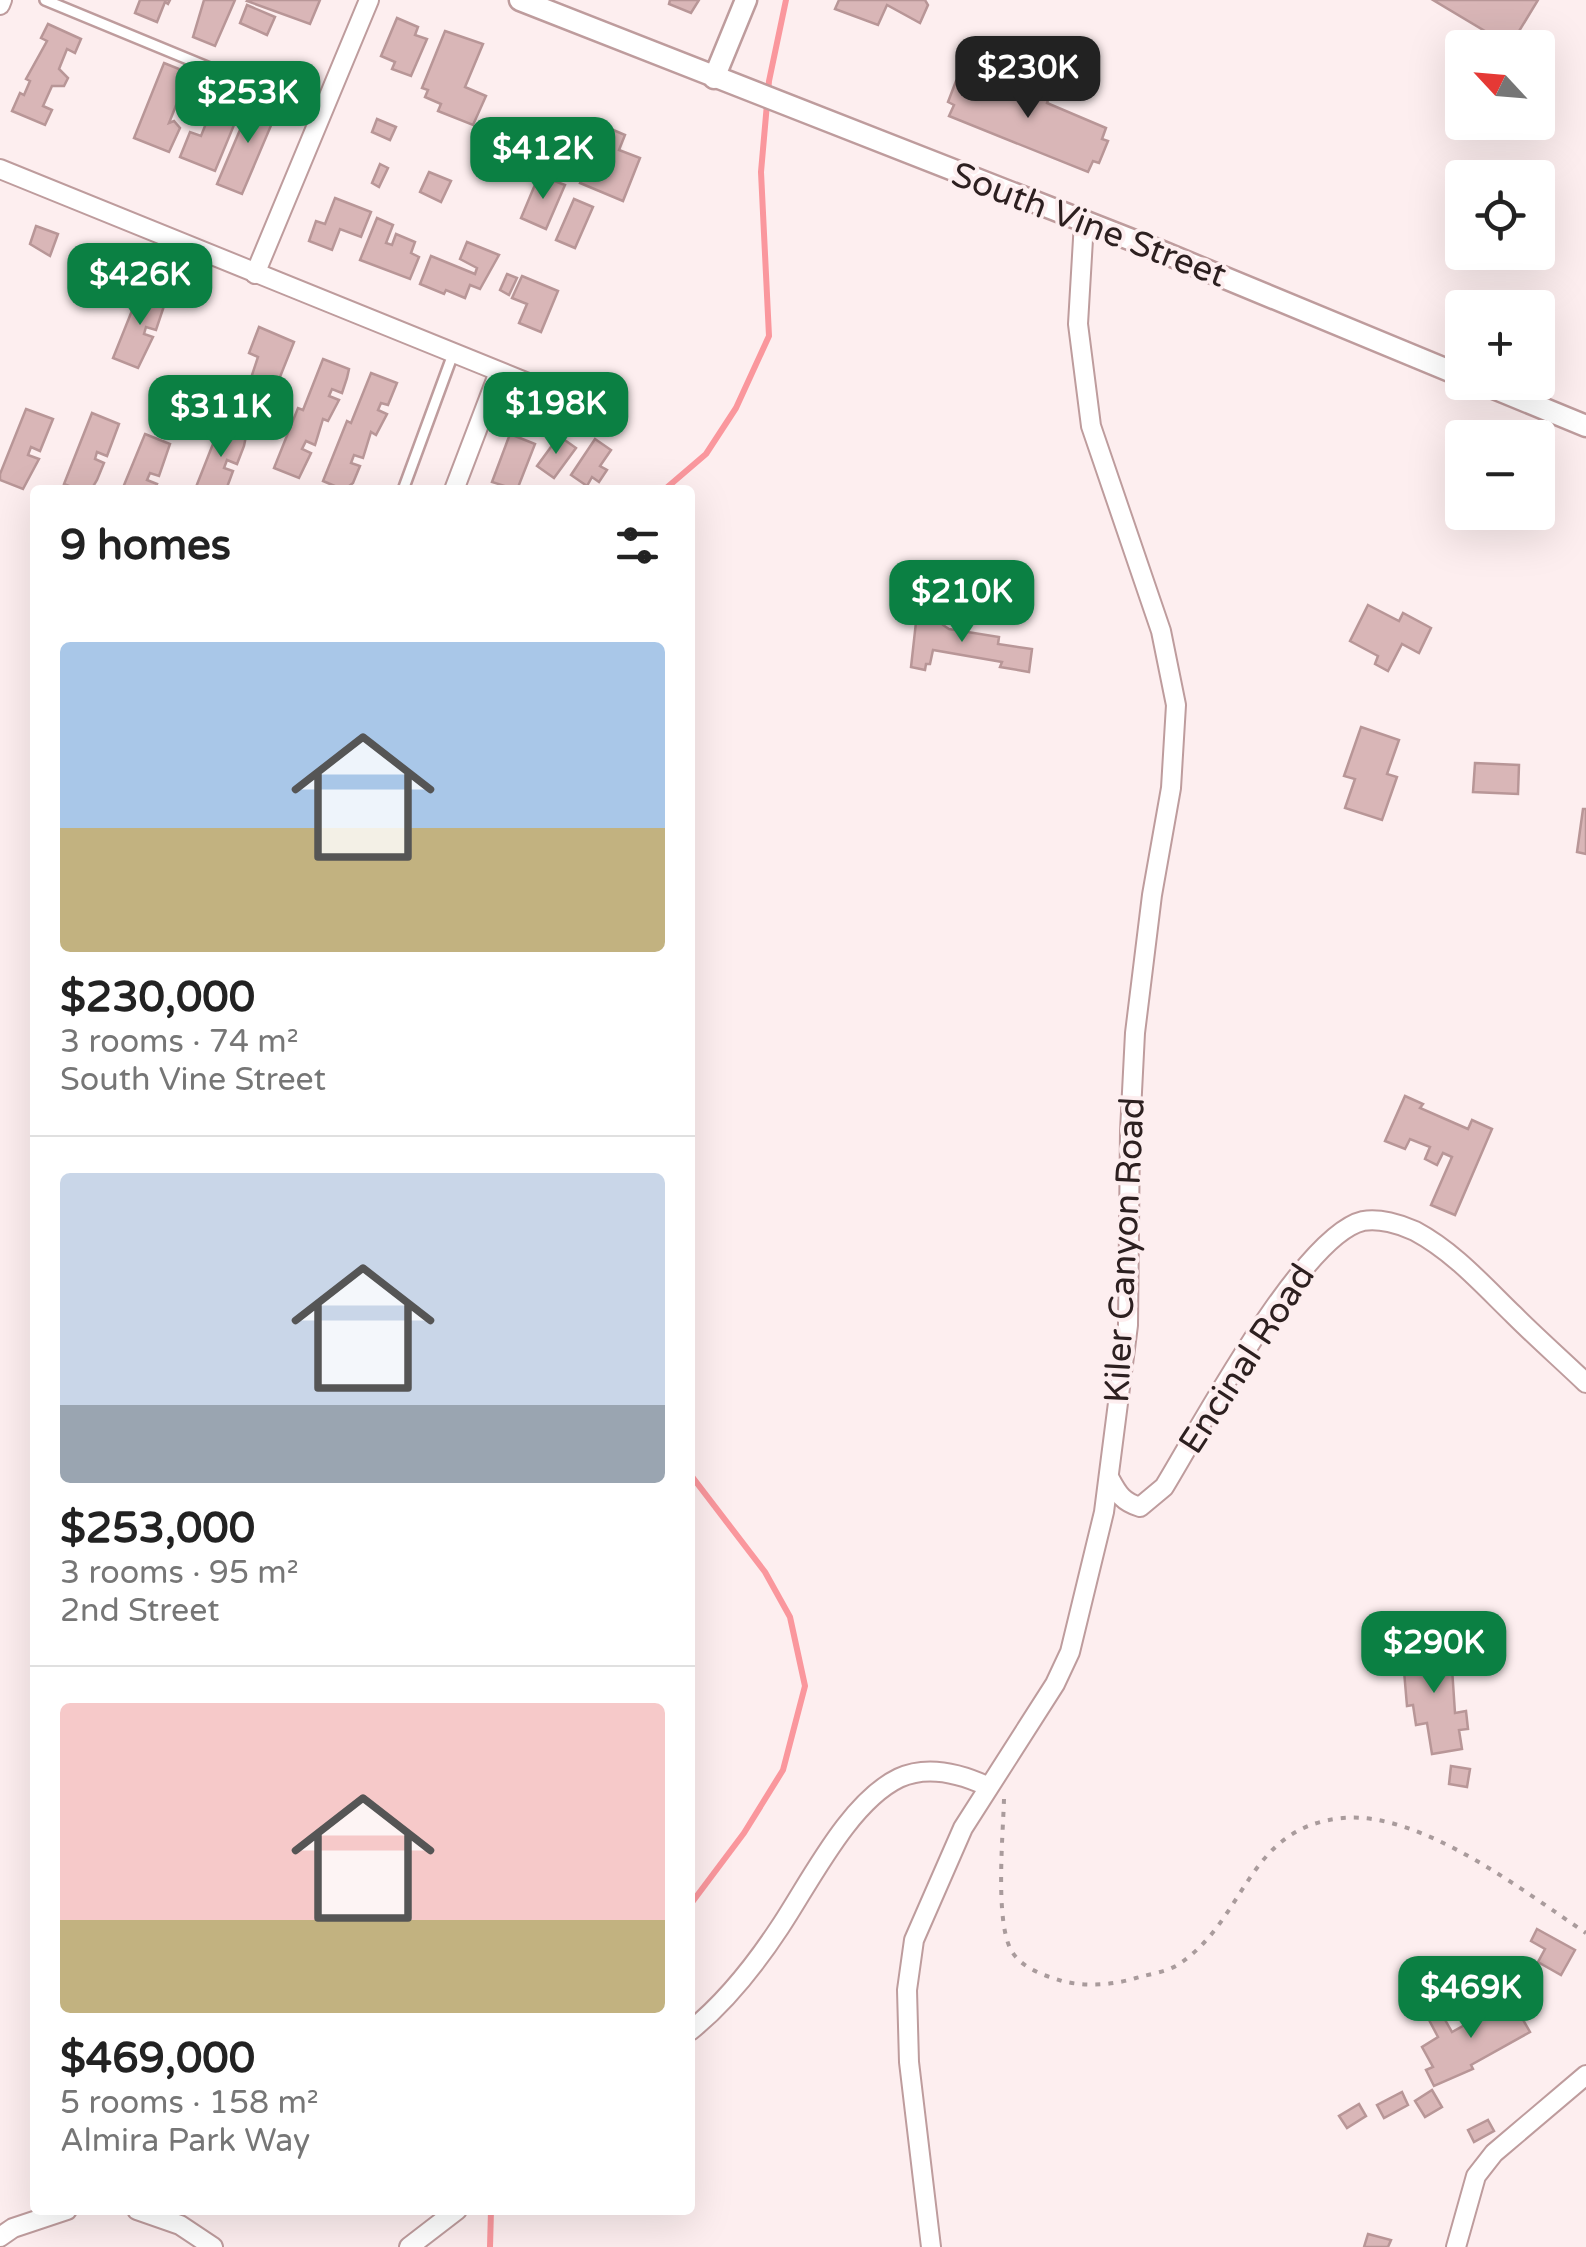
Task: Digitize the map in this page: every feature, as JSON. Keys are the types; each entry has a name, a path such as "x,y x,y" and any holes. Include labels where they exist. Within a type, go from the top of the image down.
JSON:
{"street":[{"path":"255,274 369,0"},
{"name":"South Vine Street","path":"520,0 1445,369"},
{"path":"714,78 746,0"},
{"path":"0,169 560,396"},
{"name":"Kiler Canyon Road","path":"931,2247 909,2062 907,1990 914,1940 963,1828 996,1791 1055,1684 1070,1652 1080,1616 1110,1479 1128,1324 1135,1033 1152,895 1171,788 1176,705 1161,630 1091,426 1078,324 1084,222"},
{"path":"456,485 499,372"},
{"path":"1523,400 1586,426"},
{"name":"Encinal Road","path":"1110,1479 1119,1498 1140,1507 1151,1500 1164,1486 1290,1287 1318,1250 1337,1234 1361,1222 1380,1220 1412,1230 1444,1249 1586,1382"},
{"path":"695,2026 738,1985 842,1834 874,1795 899,1778 920,1772 962,1775 996,1791"},
{"path":"1456,2247 1476,2176 1494,2153 1586,2076"},
{"path":"0,2237 13,2228 52,2215"},
{"path":"152,2215 180,2224 213,2247"},
{"path":"409,2247 451,2215"}],"lane":[{"path":"45,0 321,114"},
{"path":"404,485 453,354"}],"path":[{"path":"996,1791 1003,1926 1012,1952 1028,1968 1074,1984 1118,1983 1176,1966 1219,1928 1254,1870 1276,1846 1298,1831 1341,1818 1369,1817 1415,1830 1486,1868 1586,1933"}],"building":[{"path":"140,0 170,0 165,2 157,22 135,13"},
{"path":"204,0 235,0 215,46 193,37"},
{"path":"248,0 320,0 310,24 247,1"},
{"path":"670,0 699,0 691,13 669,4"},
{"path":"839,0 925,0 928,5 920,23 887,5 878,25 835,9"},
{"path":"1433,0 1538,0 1520,30 1483,30"},
{"path":"247,5 275,17 267,35 240,23"},
{"path":"397,18 418,27 415,35 427,39 411,76 392,69 395,62 381,56"},
{"path":"48,24 81,39 75,53 67,49 59,69 68,78 64,86 52,86 43,106 52,110 45,125 12,111 20,93 24,95 30,81 26,79 47,41 41,38"},
{"path":"445,31 483,44 465,87 486,96 473,125 438,111 441,104 425,97 428,90 422,88"},
{"path":"164,63 189,73 182,100 179,98 169,123 174,121 180,128 169,152 134,138"},
{"path":"967,71 1028,96 1029,92 1106,128 1102,139 1108,141 1099,163 1093,161 1088,172 949,116 954,105 948,102 956,81 962,83"},
{"path":"221,86 246,96 215,171 180,157 190,132 201,136"},
{"path":"253,99 278,109 242,194 217,184"},
{"path":"377,119 396,127 390,140 372,132"},
{"path":"604,126 625,135 619,150 640,158 623,201 580,183"},
{"path":"380,164 388,168 379,187 372,183"},
{"path":"429,172 451,181 441,202 420,192"},
{"path":"539,175 565,185 546,229 521,218"},
{"path":"335,198 371,212 361,237 340,229 332,250 309,241 316,221 325,224"},
{"path":"574,199 593,207 575,248 556,240"},
{"path":"377,218 393,225 386,243 392,245 396,234 415,242 411,253 419,257 410,279 360,260"},
{"path":"36,226 58,234 50,256 30,244"},
{"path":"467,242 499,255 480,289 470,285 465,298 420,284 431,256 475,274 477,268 460,259"},
{"path":"507,274 517,278 509,295 500,290"},
{"path":"522,276 558,291 541,332 519,323 527,304 512,298"},
{"path":"141,288 167,297 156,330 146,327 144,334 153,337 138,368 113,358"},
{"path":"259,327 294,342 276,387 251,378 258,357 249,353"},
{"path":"323,359 349,369 342,393 332,389 329,396 339,400 328,421 323,419 315,445 306,441 302,449 311,453 299,478 274,468"},
{"path":"371,373 397,383 388,405 381,403 378,410 387,414 376,435 371,432 363,458 354,455 351,463 360,466 353,483 332,485 323,481 347,421 351,423"},
{"path":"26,409 53,419 40,451 31,447 28,455 39,459 23,489 0,480 0,474"},
{"path":"92,413 119,424 107,456 97,452 95,459 104,463 94,485 64,484"},
{"path":"220,426 246,436 237,464 227,460 224,468 233,471 228,485 197,485"},
{"path":"145,434 170,444 159,476 150,473 147,480 156,485 124,485"},
{"path":"510,434 535,444 519,485 492,482"},
{"path":"559,436 576,448 554,478 537,466"},
{"path":"595,439 611,450 600,466 607,470 599,482 592,477 586,485 571,475"},
{"path":"1368,605 1399,621 1403,613 1431,628 1419,653 1402,644 1388,671 1375,664 1378,656 1350,641"},
{"path":"922,609 945,612 943,625 949,629 999,637 998,644 1032,649 1029,672 1000,667 1002,662 933,650 925,670 911,667 916,622 920,623"},
{"path":"1361,727 1399,740 1387,774 1397,777 1382,820 1345,808 1355,779 1344,776"},
{"path":"1475,763 1519,765 1518,794 1473,792"},
{"path":"1586,809 1586,854 1577,852"},
{"path":"1405,1096 1423,1104 1420,1108 1468,1129 1472,1120 1492,1129 1455,1215 1431,1205 1452,1157 1443,1153 1437,1165 1425,1159 1430,1147 1410,1139 1405,1149 1385,1141"},
{"path":"1442,1639 1447,1668 1452,1668 1455,1713 1466,1711 1468,1729 1459,1730 1462,1749 1432,1754 1427,1723 1416,1725 1413,1705 1407,1706 1403,1659 1414,1657 1412,1644"},
{"path":"1451,1766 1470,1769 1467,1787 1449,1784"},
{"path":"1537,1929 1575,1950 1561,1975 1538,1962 1545,1949 1531,1941"},
{"path":"1511,1999 1530,2032 1471,2065 1473,2069 1434,2086 1426,2070 1433,2067 1422,2047 1438,2037 1428,2018 1440,2011 1452,2032"},
{"path":"1432,2090 1442,2107 1425,2117 1415,2101"},
{"path":"1402,2092 1408,2105 1384,2118 1377,2105"},
{"path":"1359,2104 1366,2116 1347,2128 1339,2116"},
{"path":"1488,2120 1494,2131 1474,2142 1468,2130"},
{"path":"1368,2234 1391,2240 1388,2247 1364,2247"}],"waterway":[{"path":"670,485 706,454 736,408 769,336 761,172 769,81 786,0"},
{"path":"695,1481 765,1572 790,1617 805,1686 783,1770 744,1833 695,1898"},
{"path":"490,2247 491,2215"}]}
